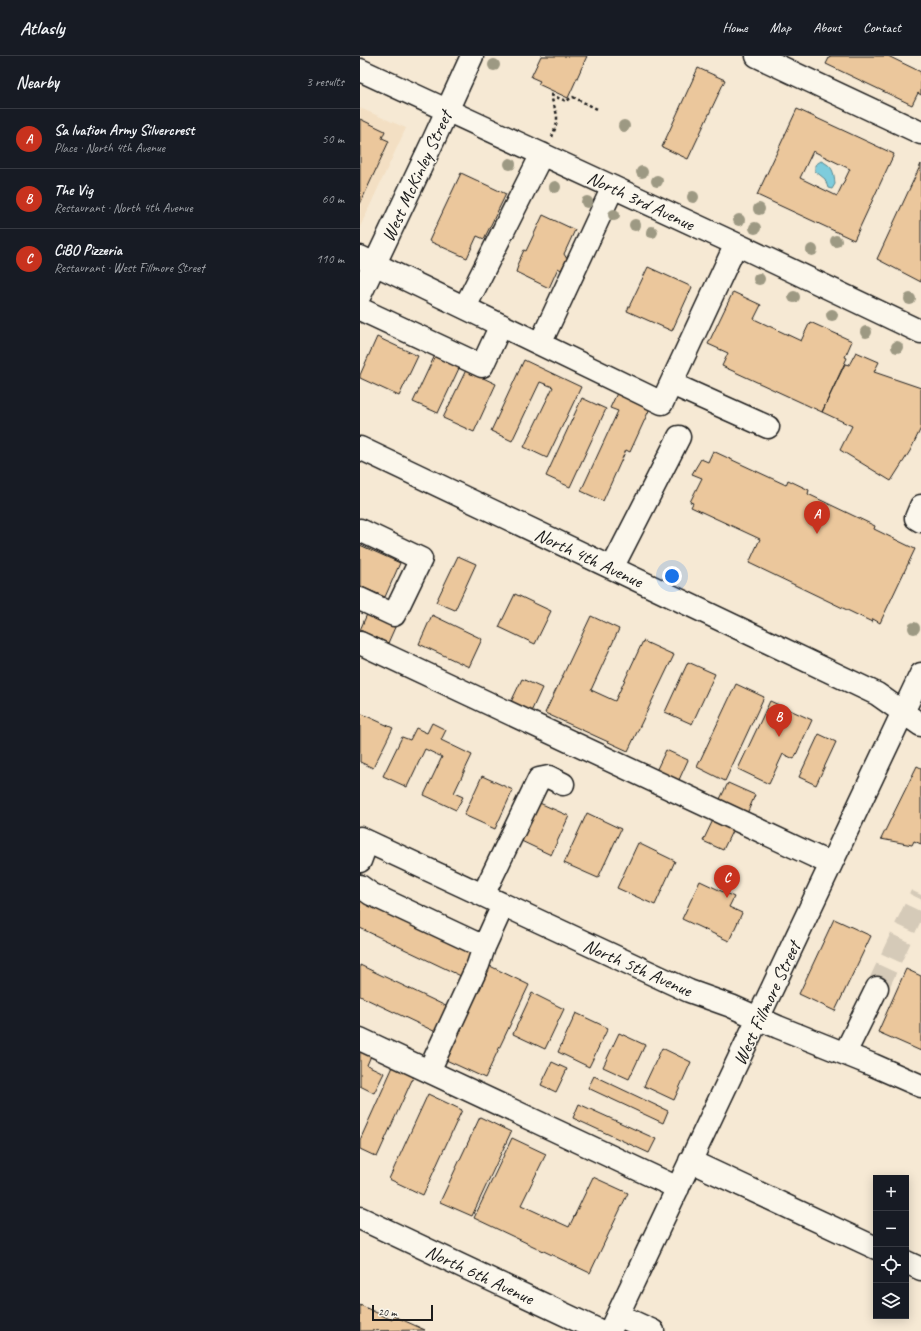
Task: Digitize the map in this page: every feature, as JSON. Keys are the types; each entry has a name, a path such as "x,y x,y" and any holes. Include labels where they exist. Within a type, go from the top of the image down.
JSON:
{"street":[{"name":"West McKinley Street","path":"360,295 367,261 448,110 472,56"},
{"path":"757,56 921,133"},
{"name":"North 3rd Avenue","path":"360,70 448,110 547,146 613,187 921,332"},
{"path":"464,307 547,146"},
{"path":"540,344 613,187"},
{"path":"367,261 662,403 736,244"},
{"path":"360,308 482,366 501,325"},
{"path":"672,384 768,427"},
{"path":"612,568 679,437"},
{"name":"North 4th Avenue","path":"360,448 877,694 921,725"},
{"path":"921,506 916,518 921,521"},
{"path":"360,530 421,559 394,615 360,599"},
{"path":"360,643 831,864"},
{"name":"West Fillmore Street","path":"614,1323 921,674"},
{"path":"483,895 539,779 548,777 563,784"},
{"name":"North 5th Avenue","path":"362,847 483,895 689,991 731,1006 921,1086"},
{"path":"360,886 371,894 484,947"},
{"path":"429,1071 478,965 484,947 503,905"},
{"path":"845,1053 876,988"},
{"path":"360,1039 678,1188"},
{"path":"690,1161 874,1247"},
{"name":"North 6th Avenue","path":"360,1218 600,1331"},
{"path":"909,1263 921,1269"},
{"path":"614,1323 653,1331"}],"path":[{"path":"547,146 556,127 557,117 551,98 552,91"},
{"path":"551,95 566,101 573,97 599,110"}],"shaded area":[{"path":"360,108 406,128 360,227"}],"water":[{"path":"821,161 828,165 832,170 835,184 832,189 828,188 825,179 815,171 815,165"}],"building":[{"path":"541,56 587,56 568,98 538,84 540,81 531,77"},
{"path":"830,56 888,56 921,72 921,95 918,93 912,105 826,64"},
{"path":"698,68 725,80 688,159 662,147"},
{"path":"797,109 894,154 854,240 757,195","holes":["813,151 850,169 837,196 800,178"]},
{"path":"360,119 385,131 382,138 389,141 360,204"},
{"path":"921,164 921,282 877,259"},
{"path":"461,173 506,194 484,239 477,236 467,258 429,241"},
{"path":"543,215 575,230 564,254 567,259 561,270 558,268 549,288 516,272 517,265 524,250 526,251"},
{"path":"648,267 692,287 672,331 627,311"},
{"path":"733,292 761,305 754,319 801,341 810,322 852,341 845,357 847,358 822,412 722,366 728,353 708,344"},
{"path":"377,337 418,356 399,396 360,378"},
{"path":"856,352 879,362 874,372 921,388 921,428 910,451 891,481 840,450 852,426 822,412 845,364 849,365"},
{"path":"436,353 461,364 438,413 413,402"},
{"path":"524,360 581,387 547,458 524,447 553,387 540,382 512,441 491,431"},
{"path":"466,370 496,384 474,432 443,418"},
{"path":"618,391 651,406 630,452 626,450 603,501 581,491 618,411 610,408"},
{"path":"582,398 606,409 570,487 546,476"},
{"path":"713,451 786,485 788,480 809,490 808,494 875,526 874,529 915,549 880,623 873,619 872,622 749,563 760,539 691,507 693,503 690,502 702,478 692,474 701,459 708,462"},
{"path":"360,545 400,563 385,597 360,586"},
{"path":"458,556 476,564 455,610 436,602"},
{"path":"515,594 551,611 535,644 499,627"},
{"path":"368,612 396,625 388,643 360,630"},
{"path":"432,615 482,639 469,667 419,644"},
{"path":"591,616 619,629 591,690 615,701 643,641 674,655 628,751 545,713"},
{"path":"688,662 715,674 692,724 665,712"},
{"path":"522,679 542,688 531,712 511,702"},
{"path":"736,684 764,697 725,781 697,767"},
{"path":"770,701 812,720 794,759 783,754 769,784 738,769"},
{"path":"360,713 393,728 373,768 360,762"},
{"path":"432,723 446,730 441,740 472,755 454,793 463,797 456,810 424,795 442,757 425,749 407,787 383,776 402,737 410,740 416,728 427,733"},
{"path":"819,734 836,742 816,785 799,777"},
{"path":"666,750 688,760 678,782 656,771"},
{"path":"917,766 921,768 921,844 914,841 912,845 881,839"},
{"path":"482,776 513,790 495,829 464,815"},
{"path":"728,783 755,795 746,816 718,803"},
{"path":"535,801 569,816 551,855 517,839"},
{"path":"587,813 621,829 598,878 564,863"},
{"path":"714,818 734,827 723,850 703,841"},
{"path":"638,843 675,861 655,905 617,888"},
{"path":"700,881 734,897 729,907 742,913 729,941 682,919"},
{"path":"360,898 475,952 463,977 360,928"},
{"path":"834,919 871,936 835,1011 799,994"},
{"path":"360,965 450,1008 438,1033 360,996"},
{"path":"490,966 529,985 485,1078 446,1060"},
{"path":"906,969 921,976 921,1051 878,1032"},
{"path":"532,993 564,1009 545,1049 513,1034"},
{"path":"576,1013 608,1028 589,1067 558,1052"},
{"path":"619,1033 645,1045 629,1079 603,1067"},
{"path":"360,1045 373,1051 367,1065 384,1073 374,1093 360,1086"},
{"path":"662,1048 691,1062 674,1100 644,1086"},
{"path":"396,1060 417,1069 377,1157 360,1149 360,1140"},
{"path":"552,1062 567,1069 556,1092 541,1085"},
{"path":"594,1076 668,1111 663,1123 588,1088"},
{"path":"428,1094 462,1110 423,1195 389,1179"},
{"path":"579,1104 656,1139 649,1153 573,1118"},
{"path":"480,1117 511,1132 472,1216 440,1202"},
{"path":"512,1138 546,1154 521,1205 569,1227 593,1177 628,1193 590,1273 474,1218"},
{"path":"360,1305 392,1320 394,1316 425,1330 360,1331"}],"tunnel":[{"path":"877,988 921,895"}],"place":[{"name":"Sa lvation Army Silvercrest","path":"817,534"},
{"name":"The Vig","path":"779,737"},
{"name":"CiBO Pizzeria","path":"727,898"}]}
